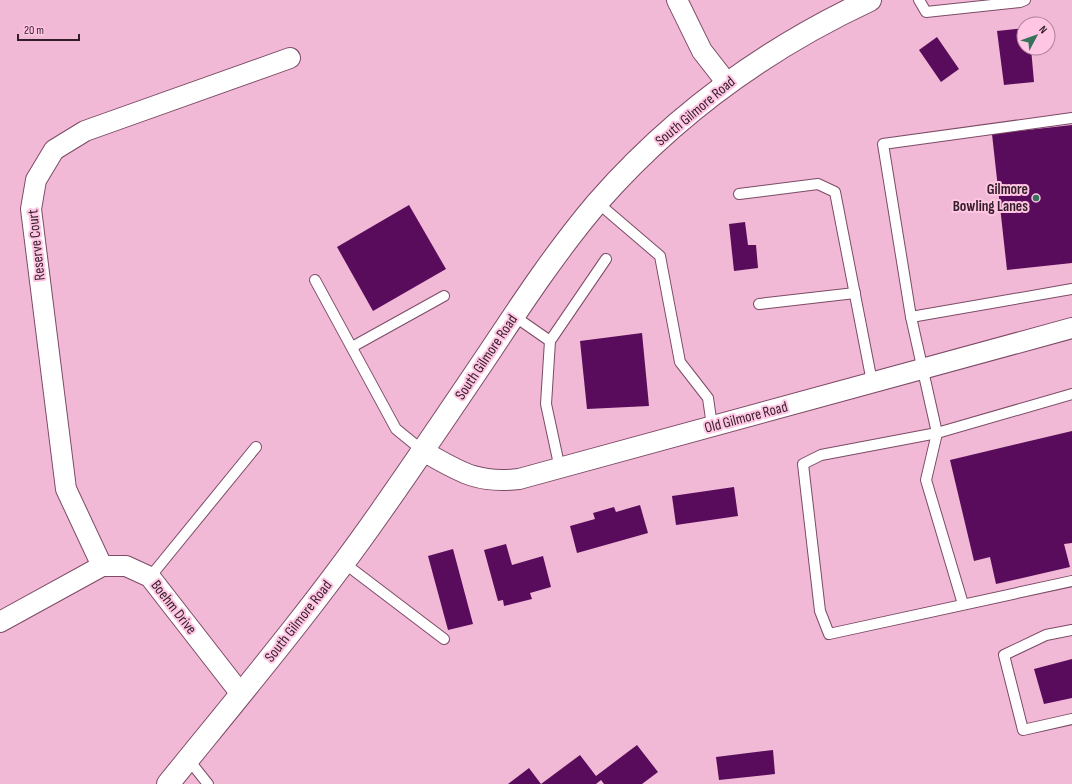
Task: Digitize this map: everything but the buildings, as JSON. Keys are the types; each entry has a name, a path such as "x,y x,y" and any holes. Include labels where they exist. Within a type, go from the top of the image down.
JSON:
{"main road":[{"name":"South Gilmore Road","path":"168,784 344,563 423,451 540,277 598,203 662,136 693,109 727,83 794,39 870,0"}],"street":[{"path":"677,0 702,51 727,83"},
{"name":"Reserve Court","path":"102,566 66,489 31,209 36,180 54,150 85,131 290,58"},
{"name":"Old Gilmore Road","path":"423,451 461,472 498,482 519,480 1072,328"},
{"name":"Boehm Drive","path":"0,622 102,566 126,566 150,577 241,694"}],"lane":[{"path":"919,0 926,12 1022,1"},
{"path":"962,604 926,480 937,433 911,317 883,144 1072,118"},
{"path":"739,194 818,184 836,192 872,382"},
{"path":"598,203 660,256 680,362 708,398 712,426"},
{"path":"560,469 546,404 550,341 606,259"},
{"path":"315,280 396,429 423,451"},
{"path":"911,317 1072,288"},
{"path":"759,304 855,293"},
{"path":"352,347 444,296"},
{"path":"514,316 550,341"},
{"path":"1072,394 937,433 820,455 803,464 820,611 830,634 1072,580"},
{"path":"150,577 256,447"},
{"path":"344,563 444,639"},
{"path":"1072,630 1046,635 1004,655 1023,730 1072,719"},
{"path":"188,759 208,784"}],"place":[{"name":"Gilmore Bowling Lanes","path":"1036,198"}]}
